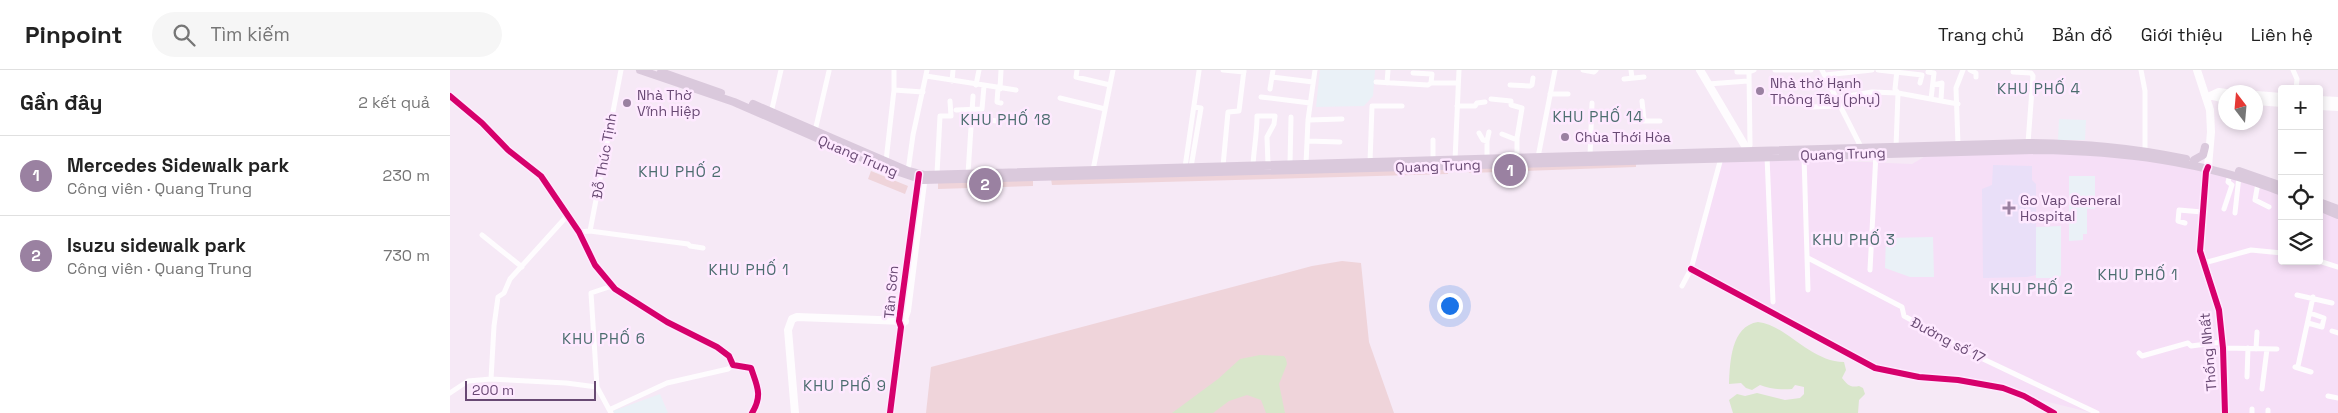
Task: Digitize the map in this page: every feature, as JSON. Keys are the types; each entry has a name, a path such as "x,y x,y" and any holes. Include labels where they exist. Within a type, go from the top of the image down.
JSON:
{"main road":[{"name":"Quang Trung","path":"640,70 750,106"},
{"name":"Quang Trung","path":"655,70 815,131 886,160 921,177 937,174 1042,174"},
{"name":"Quang Trung","path":"770,114 890,169 921,177 1749,154 1861,147 1911,149 2066,147 2145,150 2194,160 2206,166 2278,190"},
{"name":"Quang Trung","path":"1093,173 1253,165 1433,160 1455,162 1487,158 1538,160 1590,156 1721,157 1749,154 1804,156 1876,153 1958,145 2028,147"},
{"name":"Quang Trung","path":"2066,147 2133,154 2252,174 2278,184"},
{"path":"2194,160 2203,154 2206,147"},
{"path":"2323,203 2338,209"},
{"path":"2323,209 2338,215"}],"street":[{"name":"Đỗ Thúc Tịnh","path":"590,231 621,70"},
{"path":"770,114 781,70"},
{"path":"886,160 894,90 894,70"},
{"path":"952,80 953,70"},
{"path":"976,85 978,70"},
{"path":"1001,70 997,102 1001,103"},
{"path":"1077,70 1076,77 1110,85"},
{"path":"1093,173 1113,70"},
{"path":"1223,70 1244,71 1239,111 1228,112 1223,166"},
{"path":"1270,89 1272,70"},
{"path":"1306,164 1308,120 1315,70"},
{"path":"1387,83 1388,70"},
{"path":"1455,162 1459,70"},
{"path":"1538,160 1554,70"},
{"path":"1583,70 1594,72 1596,70"},
{"path":"1631,70 1632,78"},
{"path":"1700,70 1749,154"},
{"path":"1737,70 1737,72 1751,71 1748,81 1749,154"},
{"path":"1775,70 1811,70"},
{"path":"1815,70 1823,72 1872,70"},
{"path":"1878,70 1897,70 1922,75 1920,83"},
{"path":"1896,147 1898,93 1895,89 1897,70"},
{"path":"1958,145 1956,88 1963,70"},
{"path":"1970,70 1976,73 1976,77"},
{"path":"2141,70 2145,91 2145,150"},
{"name":"Thống Nhất","path":"2197,70 2209,97 2210,110 2200,251 2218,310 2222,345 2225,413"},
{"path":"2293,70 2297,79 2296,85"},
{"path":"815,131 830,71"},
{"path":"1188,167 1201,108 1194,107 1199,71"},
{"path":"1823,72 1861,147"},
{"path":"1928,72 1934,73 1931,99"},
{"path":"2013,72 2031,73 2033,76 2028,147"},
{"path":"908,171 913,135 926,73 976,85 1016,90"},
{"path":"1413,73 1432,74 1431,83"},
{"path":"1272,77 1313,82"},
{"path":"1624,79 1644,77"},
{"path":"1510,85 1530,86 1532,85 1533,78"},
{"path":"1708,84 1748,81"},
{"path":"1376,82 1428,85 1431,83 1458,83"},
{"path":"1933,85 1942,83 1940,100"},
{"path":"956,110 982,109 984,86"},
{"path":"894,90 923,92"},
{"path":"1836,98 1872,92 1898,93 1958,104"},
{"path":"2209,97 2218,92"},
{"path":"1550,94 1568,94"},
{"path":"450,96 482,123 508,150 541,176 579,232 595,264 612,286 647,310 717,347 729,356 733,366"},
{"path":"968,174 974,110 973,96"},
{"path":"2263,96 2278,97"},
{"path":"1261,97 1310,103"},
{"path":"2209,97 2218,98"},
{"path":"1060,98 1105,109"},
{"path":"1491,99 1511,101 1511,105 1522,108 1517,140 1517,158"},
{"path":"937,174 940,116 950,116 950,100"},
{"path":"2323,100 2338,101"},
{"path":"1457,106 1475,106 1477,103 1485,102"},
{"path":"1642,102 1644,120"},
{"path":"2263,102 2278,103"},
{"path":"1590,156 1592,103"},
{"path":"1370,162 1372,106 1402,106"},
{"path":"1810,107 1840,106"},
{"path":"2323,106 2338,107"},
{"path":"1253,165 1254,142 1257,138 1257,116 1275,116 1274,124 1267,137 1268,165"},
{"path":"1290,164 1291,117"},
{"path":"973,118 997,120"},
{"path":"1308,120 1342,119"},
{"path":"1630,121 1660,121"},
{"name":"Thống Nhất","path":"2206,166 2206,147 2210,129"},
{"path":"1487,158 1489,132"},
{"path":"1479,133 1483,140 1487,141"},
{"path":"1502,134 1517,140"},
{"path":"1433,140 1433,160"},
{"path":"1307,142 1340,142"},
{"path":"1870,270 1876,153"},
{"path":"1768,156 1773,302"},
{"path":"1804,156 1808,290"},
{"path":"1682,286 1691,269 1721,157"},
{"path":"2224,209 2232,185 2228,182 2230,173"},
{"path":"2235,213 2239,176"},
{"name":"Tân Sơn","path":"890,413 921,177"},
{"path":"2258,183 2254,200 2269,207"},
{"path":"2185,223 2178,221 2179,210 2202,212"},
{"path":"491,379 494,326 498,297 504,292 510,279 567,216"},
{"path":"579,232 590,231 688,244 703,248"},
{"path":"482,235 522,267"},
{"path":"2204,263 2251,250 2278,253"},
{"name":"Đường số 17","path":"1808,258 1902,307 1904,316 1981,358 2098,413"},
{"path":"2323,262 2338,267"},
{"path":"1691,269 1875,368 1919,377 1958,380 2003,388 2024,396 2054,413"},
{"path":"612,286 591,293 597,387 611,411 667,383 728,369 733,366 751,368 759,394 758,404 752,413"},
{"path":"2297,295 2314,297 2332,303"},
{"path":"2311,372 2297,366 2314,297"},
{"path":"2308,323 2322,327 2324,318 2310,313"},
{"path":"795,413 788,330 792,319 797,317 902,323"},
{"path":"2332,331 2338,333"},
{"path":"2256,349 2258,332"},
{"path":"2139,353 2142,356 2188,343 2191,346 2222,345 2256,349 2277,349"},
{"path":"2247,377 2248,348"},
{"path":"2262,389 2267,349"},
{"path":"450,393 468,381 491,379 566,383 597,387"},
{"path":"2328,396 2338,398"}],"shaded area":[{"path":"1320,70 1375,70 1373,96 1364,106 1316,107"},
{"path":"2059,119 2086,120 2085,140 2058,140"},
{"path":"1934,151 2141,156 2254,181 2278,191 2278,265 2323,265 2323,212 2338,218 2338,413 2093,413 2024,396 1957,375 1919,377 1875,368 1689,268 1721,157 1912,164"},
{"path":"1636,163 1636,167 1469,173 1468,167"},
{"name":"Go Vap General Hospital","path":"1993,165 2032,166 2032,180 2036,184 2036,275 1983,278 1982,189 1992,185"},
{"path":"1448,168 1448,174 1052,185 1051,179"},
{"path":"871,171 908,186 905,194 868,179"},
{"path":"2069,176 2095,176 2095,209 2087,209 2087,234 2083,234 2083,240 2069,241"},
{"path":"1033,180 1033,186 938,189 938,183"},
{"path":"2061,226 2061,275 2059,278 2036,278 2036,227"},
{"path":"1933,237 1934,277 1910,277 1885,268 1886,238"},
{"path":"1342,261 1361,263 1369,342 1394,413 926,413 931,367 1312,266"},
{"path":"1758,322 1778,329 1820,356 1844,362 1846,370 1842,378 1853,387 1859,386 1863,388 1865,394 1859,400 1858,413 1733,413 1729,400 1737,394 1745,396 1757,393 1785,400 1800,398 1804,394 1804,387 1795,385 1792,389 1783,389 1760,385 1752,390 1746,388 1741,383 1729,384 1731,356 1737,338 1742,330"},
{"path":"1260,355 1284,356 1286,359 1287,364 1279,384 1285,413 1266,413 1261,400 1247,395 1229,401 1213,413 1172,413 1218,379 1240,359"},
{"path":"660,394 668,413 614,413 613,411"}],"cycle path":[{"path":"450,96 482,123 508,150 541,176 579,232 595,265 615,289 667,322 717,347 729,356 733,365 751,368 758,391 757,401 752,413"},
{"path":"2208,167 2206,172 2200,251 2219,310 2223,348 2225,413"},
{"path":"890,413 901,327 899,321 919,174"},
{"path":"1691,269 1875,368 1919,377 1958,380 2003,388 2024,396 2054,413"}],"place":[{"name":"Nhà thờ Hạnh Thông Tây (phụ)","path":"1760,91"},
{"name":"Nhà Thờ Vĩnh Hiệp","path":"627,103"},
{"name":"Chùa Thới Hòa","path":"1565,137"},
{"name":"Mercedes Sidewalk park","path":"1510,170"},
{"name":"Isuzu sidewalk park","path":"985,184"},
{"name":"Go Vap General Hospital","path":"2009,208"}],"district":[{"name":"KHU PHỐ 4","path":"2039,88"},
{"name":"KHU PHỐ 14","path":"1598,116"},
{"name":"KHU PHỐ 18","path":"1006,119"},
{"name":"KHU PHỐ 2","path":"680,171"},
{"name":"KHU PHỐ 3","path":"1854,239"},
{"name":"KHU PHỐ 1","path":"749,269"},
{"name":"KHU PHỐ 1","path":"2138,274"},
{"name":"KHU PHỐ 2","path":"2032,288"},
{"name":"KHU PHỐ 6","path":"604,338"},
{"name":"KHU PHỐ 9","path":"845,385"}]}
